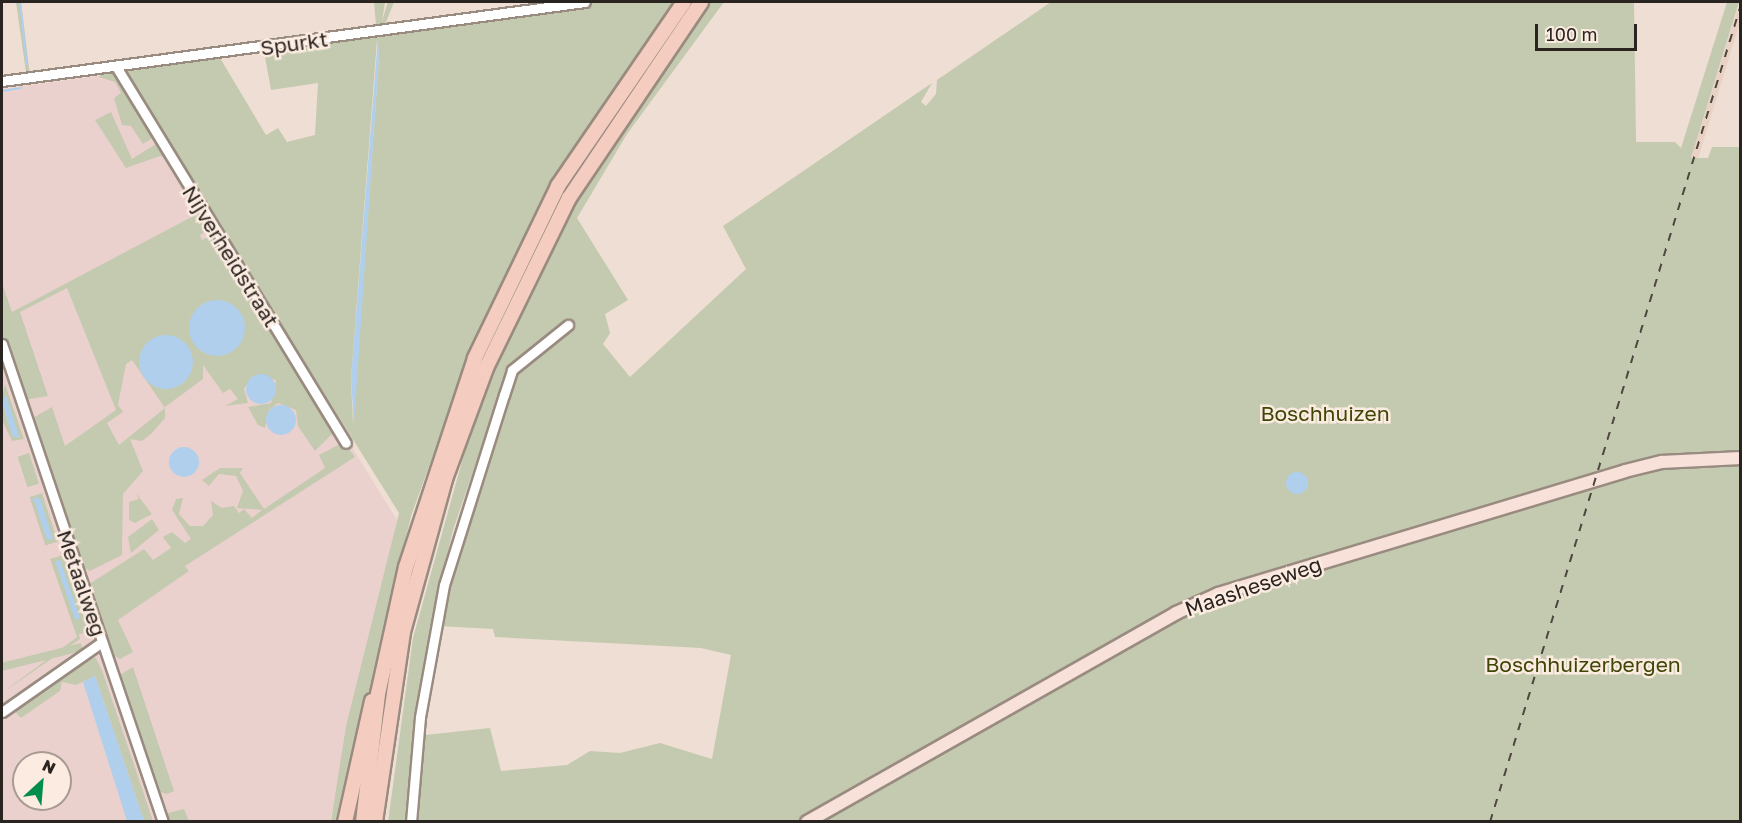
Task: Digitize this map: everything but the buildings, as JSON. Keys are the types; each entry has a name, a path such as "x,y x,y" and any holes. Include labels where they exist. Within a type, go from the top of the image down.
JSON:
{"highway":[{"path":"345,822 365,720 382,670 430,485 505,289 600,118 684,2"},
{"path":"375,822 403,632 445,479 486,368 569,198 701,2"},
{"path":"363,822 382,670"}],"main road":[{"name":"Maasheseweg","path":"807,822 1210,598 1625,471 1662,462 1740,458"}],"street":[{"name":"Spurkt","path":"2,81 117,68 585,2"},
{"name":"Nijverheidstraat","path":"117,68 346,443"},
{"path":"411,822 420,717 444,585 504,395 512,370 568,325"},
{"name":"Metaalweg","path":"2,344 163,822"},
{"path":"2,712 102,642"}],"shaded area":[{"path":"1740,2 1740,22 1626,393 1642,314"},
{"path":"120,73 397,520 330,821 2,822 2,89"}],"green space":[{"path":"16,2 21,2 30,76 2,79 26,72"},
{"path":"374,2 385,2 382,21 388,2 394,2 385,25 376,25"},
{"path":"601,2 678,2 572,154 465,367 411,516 340,821 331,821 346,726 399,513 123,72 220,58 266,135 278,128 287,142 315,135 318,83 271,90 264,51","holes":["377,40 379,56 353,424 351,379"]},
{"name":"Boschhuizen","path":"711,2 724,2 627,134 577,218 628,300 605,314 610,333 603,344 630,377 746,269 723,226 932,83 921,102 926,106 936,94 937,80 1051,2 1634,2 1636,142 1675,142 1681,148 1727,2 1739,2 1691,158 1708,158 1712,147 1740,147 1740,821 388,822 413,638 471,429 519,313 587,181","holes":["505,378 440,584 453,530","439,589 439,626 493,629 495,637 701,648 731,655 712,759 660,743 620,753 590,751 567,765 501,771 490,728 416,736"]},
{"path":"102,72 115,73 156,136 143,144 131,126 122,125 114,98 121,93 115,82 99,77"},
{"path":"111,112 132,159 159,142 168,158 160,156 126,168 95,120"},
{"path":"199,213 209,229 200,235 202,240 212,235 336,430 315,451 298,426 296,410 278,403 269,410 265,428 258,425 248,407 271,403 276,380 253,376 244,389 248,403 225,406 238,399 230,389 223,393 203,365 203,379 165,407 165,408 165,418 151,434 142,441 130,439 143,471 123,494 122,555 90,571 79,565 31,419 52,407 65,446 116,410 67,288 20,312 48,396 25,400 2,334 2,283 12,312","holes":["132,360 165,408 119,445 107,423 123,412 118,405 126,364"]},
{"path":"5,384 24,439 12,441 2,420 2,402 13,437 2,396"},
{"path":"344,442 355,457 185,566 189,571 118,620 133,652 120,659 111,654 86,586 144,549 153,560 171,548 163,537 172,532 185,543 191,539 172,510 176,499 183,498 179,514 190,526 203,526 213,515 211,501 222,508 234,506 239,513 244,509 252,518 262,510 237,508 243,491 236,476 219,474 209,486 202,480 220,468 243,468 240,473 264,509 325,468 319,455"},
{"path":"29,453 39,483 27,487 18,457"},
{"path":"42,493 58,542 45,546 30,497"},
{"path":"136,493 152,514 135,523 129,520 129,502 139,499"},
{"path":"152,519 159,530 131,553 128,537"},
{"path":"63,555 89,632 79,634 80,639 2,693 77,637 50,559"},
{"path":"81,643 83,651 2,671 2,663"},
{"path":"96,658 153,821 144,821 95,676 76,685 62,682 60,691 21,718 13,710 84,659"},
{"path":"133,667 174,791 167,794 157,791 118,676"},
{"path":"184,809 189,821 167,821 168,813"}],"water":[{"path":"378,38 379,56 354,424 351,379"},
{"path":"217,300 232,305 240,313 245,328 240,343 232,351 217,356 202,351 194,343 189,328 194,313 202,305"},
{"path":"166,335 176,337 185,343 191,352 193,362 191,372 185,381 176,387 166,389 156,387 147,381 141,372 139,362 141,352 147,343 156,337"},
{"path":"261,374 272,378 276,389 272,400 261,404 250,400 246,389 250,378"},
{"path":"6,395 19,437 13,437 2,402"},
{"path":"281,405 292,409 296,420 292,431 281,435 270,431 266,420 270,409"},
{"path":"184,447 195,451 199,462 195,473 184,477 173,473 169,462 173,451"},
{"path":"1297,472 1305,475 1308,483 1305,491 1297,494 1289,491 1286,483 1289,475"},
{"path":"33,498 40,498 53,539 47,540"},
{"path":"60,560 80,619 75,620 55,562"},
{"path":"95,676 144,821 127,821 83,682"}],"waterway":[{"path":"20,2 27,65"},
{"path":"2,91 21,88"}],"railway":[{"path":"1490,822 1740,8"}],"park label":[{"name":"Boschhuizerbergen","path":"1583,664"}]}
